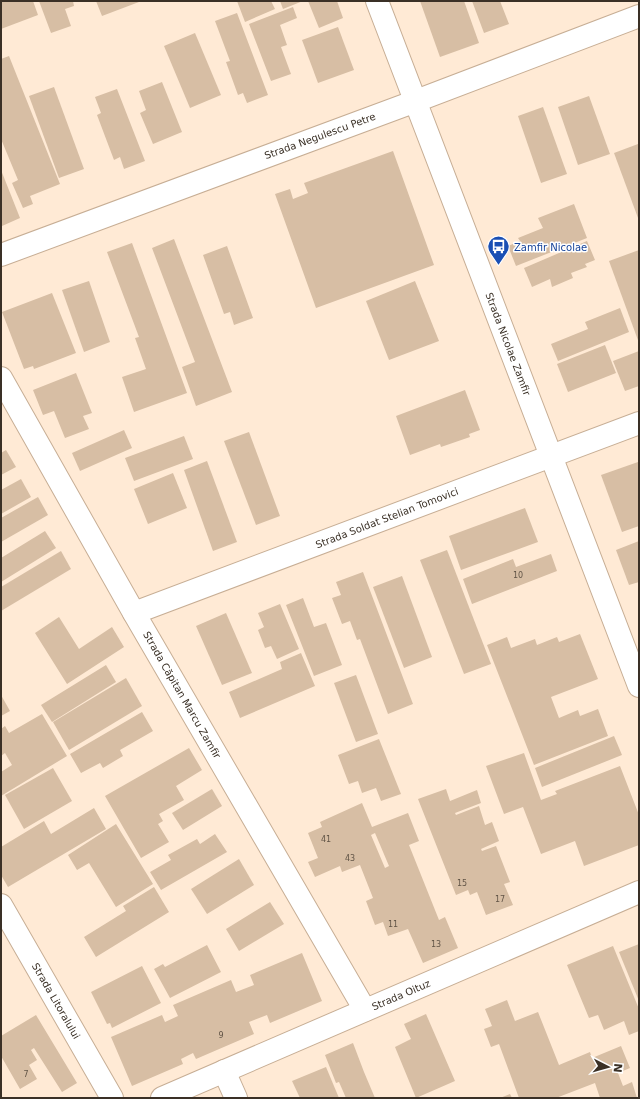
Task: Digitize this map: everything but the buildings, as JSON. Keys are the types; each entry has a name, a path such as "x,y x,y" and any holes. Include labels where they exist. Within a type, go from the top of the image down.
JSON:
{"street":[{"name":"Strada Nicolae Zamfir","path":"377,1 639,686"},
{"name":"Strada Negulescu Petre","path":"1,255 416,101 639,16"},
{"name":"Strada Căpitan Marcu Zamfir","path":"1,378 134,613 365,1010"},
{"name":"Strada Soldat Stelian Tomovici","path":"134,613 639,423"},
{"name":"Strada Oituz","path":"162,1098 639,892"},
{"name":"Strada Litoralului","path":"1,905 112,1098"},
{"path":"224,1071 236,1098"}],"place":[{"name":"Zamfir Nicolae","path":"498,266"}]}
